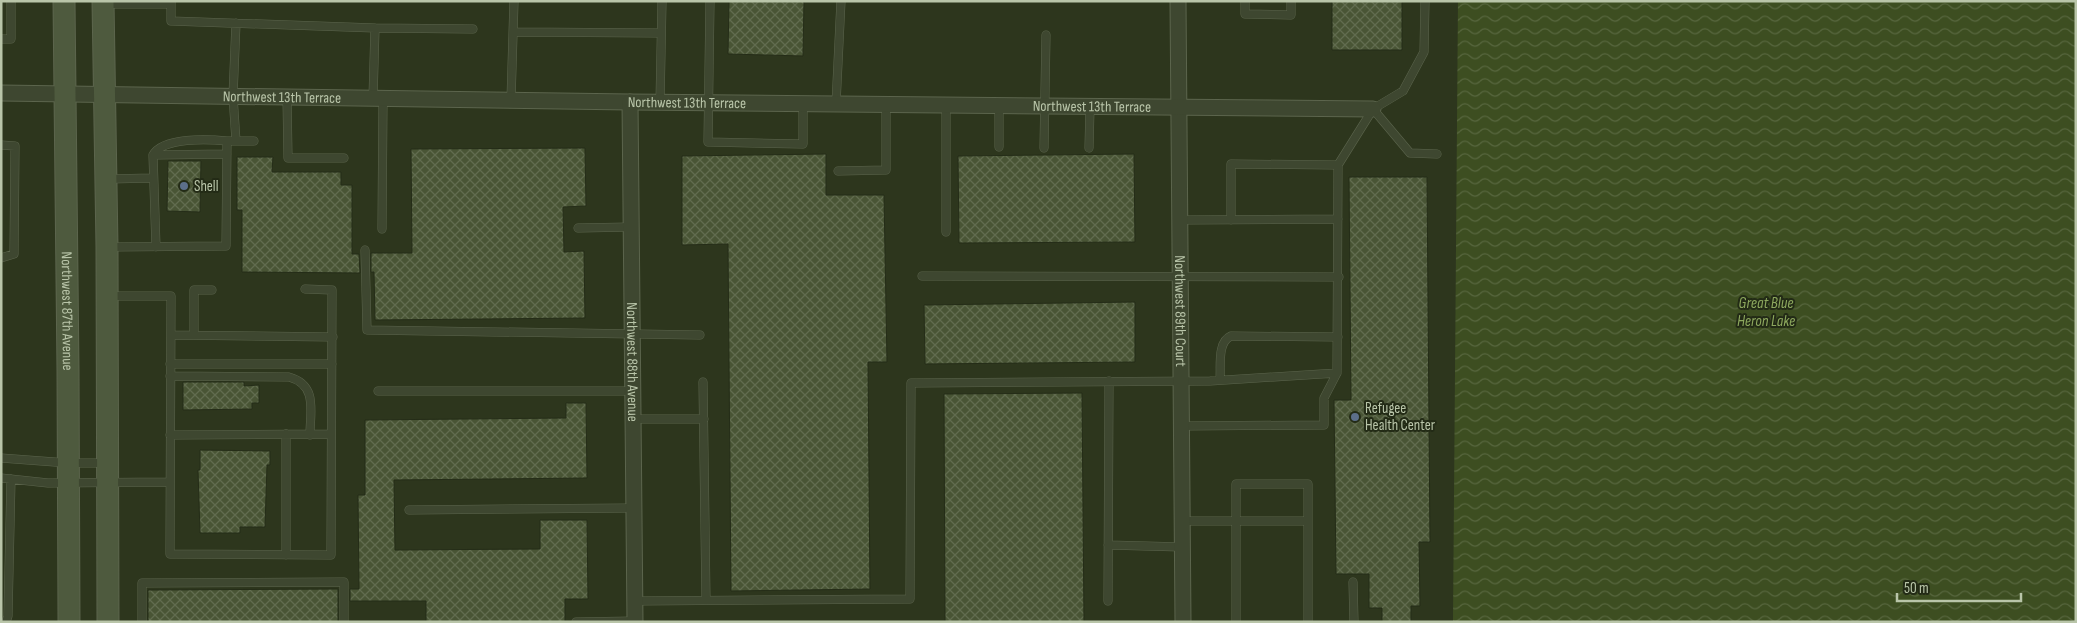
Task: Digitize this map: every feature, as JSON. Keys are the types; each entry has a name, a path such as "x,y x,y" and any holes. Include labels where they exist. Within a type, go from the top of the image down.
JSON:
{"main road":[{"name":"Northwest 87th Avenue","path":"64,1 69,622"},
{"path":"103,3 107,247 108,622"}],"street":[{"name":"Northwest 89th Court","path":"1178,1 1183,622"},
{"name":"Northwest 13th Terrace","path":"1,93 1373,110"},
{"name":"Northwest 88th Avenue","path":"630,102 634,622"}],"lane":[{"path":"1,39 11,39 11,1"},
{"path":"511,100 514,1"},
{"path":"660,102 662,1"},
{"path":"710,1 708,142 802,144 803,104"},
{"path":"836,104 841,1"},
{"path":"1245,1 1245,14 1291,14 1291,1"},
{"path":"1181,426 1324,425 1324,398 1337,373 1339,277 1338,165 1373,110 1402,91 1424,52 1425,1"},
{"path":"103,3 171,2 171,21 375,28 473,29"},
{"path":"107,247 226,246 227,154 232,141 236,23"},
{"path":"375,28 382,229"},
{"path":"513,32 661,33"},
{"path":"1044,148 1046,35"},
{"path":"288,97 288,158 344,158"},
{"path":"838,171 886,170 886,105"},
{"path":"946,105 946,232"},
{"path":"998,147 999,106"},
{"path":"1089,148 1090,107"},
{"path":"1373,110 1410,153 1437,154"},
{"path":"156,247 153,156 156,150 200,138 254,141"},
{"path":"1,146 15,146 14,254 1,258"},
{"path":"153,156 227,154"},
{"path":"1231,220 1231,164 1338,165"},
{"path":"106,179 153,178"},
{"path":"1180,220 1338,219"},
{"path":"578,228 631,227"},
{"path":"365,250 367,330 700,335"},
{"path":"922,276 1339,277"},
{"path":"107,296 171,296 170,554 331,555 332,290 305,289"},
{"path":"194,335 194,290 212,290"},
{"path":"171,335 333,337"},
{"path":"1220,379 1222,345 1226,338 1231,336 1338,337"},
{"path":"170,364 332,364"},
{"path":"634,600 910,599 910,383 1181,381 1337,373"},
{"path":"170,376 289,377 297,380 307,387 310,394 310,435"},
{"path":"1108,601 1109,381"},
{"path":"703,382 706,600"},
{"path":"378,391 632,391"},
{"path":"633,419 704,419"},
{"path":"286,434 286,555"},
{"path":"170,435 331,434"},
{"path":"1,458 68,473 107,472"},
{"path":"1,478 11,479 68,473 107,472 170,482"},
{"path":"6,622 8,616 11,479"},
{"path":"1236,622 1236,484 1308,484 1308,622"},
{"path":"410,510 634,508"},
{"path":"1182,522 1308,521"},
{"path":"1108,545 1182,547"},
{"path":"142,622 142,583 344,582 344,622"},
{"path":"1353,582 1354,622"},
{"path":"576,622 634,622"}],"water":[{"name":"Great Blue Heron Lake","path":"1458,1 2076,1 2076,622 1453,622"}],"building":[{"path":"729,1 804,1 803,56 728,54"},
{"path":"1332,1 1402,1 1402,50 1332,50"},
{"path":"585,148 586,206 563,207 564,252 584,251 585,318 375,320 374,272 371,272 371,253 412,253 411,149"},
{"path":"826,154 826,195 884,195 887,362 868,362 870,589 731,591 728,244 682,245 682,156"},
{"path":"1134,154 1135,242 959,243 958,156"},
{"path":"237,157 273,157 272,172 341,172 341,185 352,185 352,254 359,254 360,273 242,272 242,210 237,210"},
{"name":"Shell","path":"168,161 201,161 200,212 167,211"},
{"path":"1349,177 1427,177 1430,542 1419,542 1420,606 1411,606 1411,622 1382,622 1382,608 1369,608 1369,574 1336,574 1334,400 1351,400"},
{"path":"1135,302 1135,362 925,364 924,305"},
{"path":"183,382 244,382 244,386 259,385 259,403 252,403 252,409 183,410"},
{"path":"1082,393 1084,622 945,622 944,394"},
{"path":"566,403 586,403 587,478 394,480 395,550 540,549 540,520 587,520 588,599 565,599 565,622 426,622 426,601 350,601 350,589 359,589 358,495 365,495 365,420 566,418"},
{"path":"200,450 270,451 270,465 267,465 265,527 240,527 240,533 200,533 198,470 200,470"},
{"path":"338,589 338,622 148,622 148,590"}],"place":[{"name":"Shell","path":"184,186"},
{"name":"Refugee Health Center","path":"1355,417"}]}
